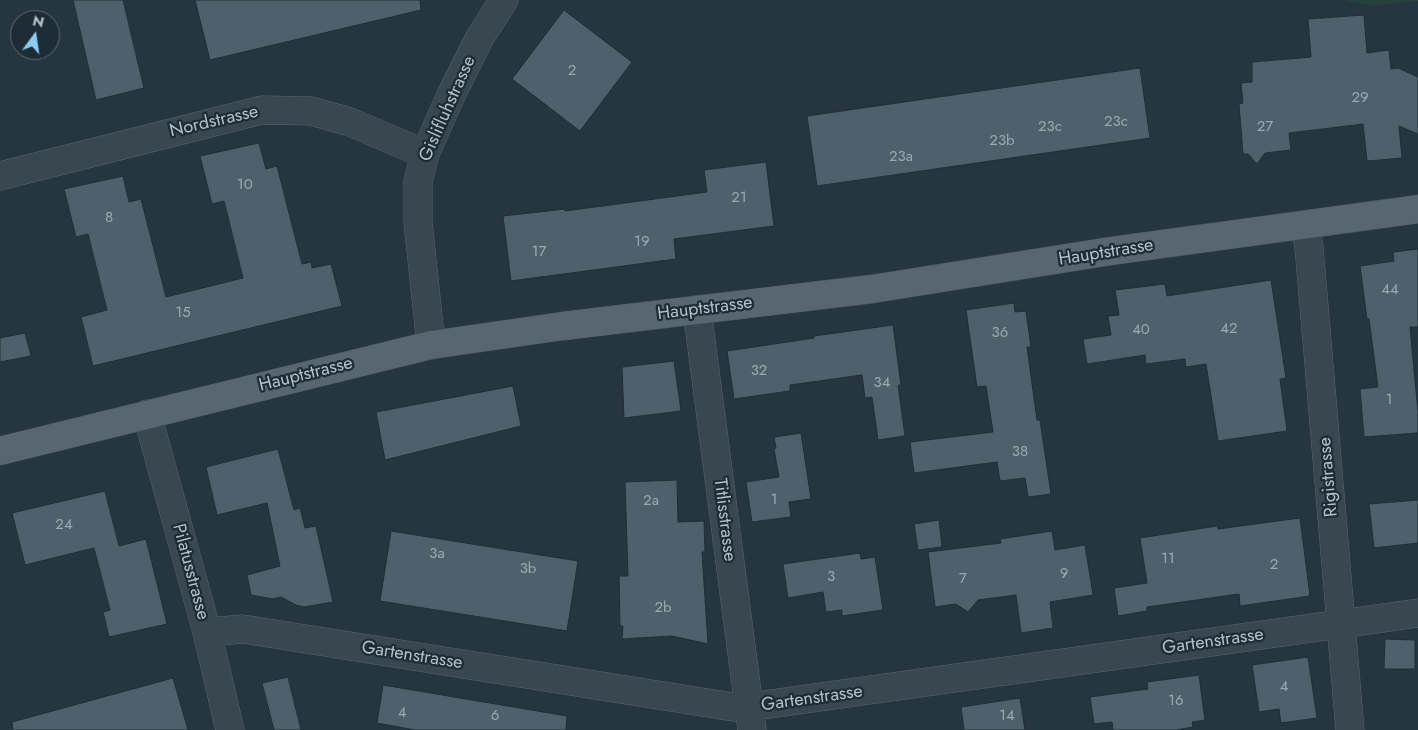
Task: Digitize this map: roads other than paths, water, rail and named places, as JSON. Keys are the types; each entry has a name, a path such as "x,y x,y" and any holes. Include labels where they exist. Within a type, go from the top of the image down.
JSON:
{"main road":[{"name":"Hauptstrasse","path":"0,451 432,345 563,326 872,289 1111,251 1418,209"}],"street":[{"name":"Gislifluhstrasse","path":"432,345 418,222 418,182 425,154 452,93 479,39 504,0"},
{"name":"Nordstrasse","path":"0,176 262,110 311,111 350,122 425,154"},
{"name":"Rigistrasse","path":"1305,224 1309,247 1350,730"},
{"name":"Titlisstrasse","path":"696,310 750,719"},
{"name":"Pilatusstrasse","path":"147,414 207,632 230,730"},
{"name":"Gartenstrasse","path":"207,632 242,629 257,631 733,707 750,719 1341,623 1418,613"}]}
